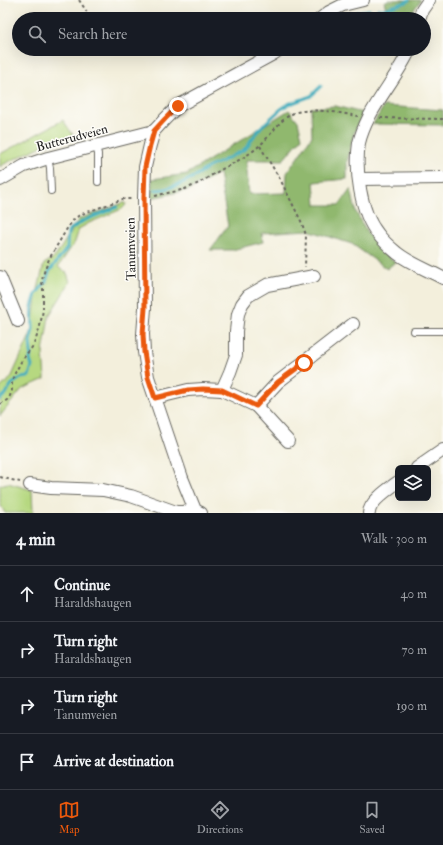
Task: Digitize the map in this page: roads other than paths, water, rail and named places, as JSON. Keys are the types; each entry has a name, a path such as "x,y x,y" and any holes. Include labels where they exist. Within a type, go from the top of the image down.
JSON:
{"street":[{"path":"329,12 343,5 363,0"},
{"path":"421,12 429,0"},
{"name":"Tanumveien","path":"30,485 51,488 103,490 131,496 176,512 198,511 182,478 148,377 144,352 145,167 154,131 178,106 270,56"},
{"path":"406,56 369,118 360,142 358,158 361,195 367,215 377,233 398,254 416,265 443,278"},
{"name":"Butterudveien","path":"0,180 24,166 48,158 154,131"},
{"path":"359,179 443,178"},
{"path":"0,277 18,321"},
{"path":"222,390 236,355 238,314 242,304 248,296 267,285 309,277"},
{"path":"256,406 278,382 353,324"},
{"path":"155,398 188,390 222,390 256,406 288,440"},
{"path":"421,465 443,450"},
{"path":"369,513 369,510 374,502 395,484"}],"lane":[{"path":"96,146 98,154 98,182"},
{"path":"48,158 51,191"},
{"path":"414,331 443,331"}],"waterway":[{"path":"378,9 381,10 407,2 409,0"},
{"path":"357,12 369,10"},
{"path":"155,190 165,189 180,184 209,167 242,151 247,147 261,127 281,109 290,103 311,96 321,86"},
{"path":"0,399 6,394 12,384 21,378 29,376 32,366 30,360 30,342 33,329 32,307 36,294 46,282 49,272 67,248 68,232 83,221 117,207"}]}
